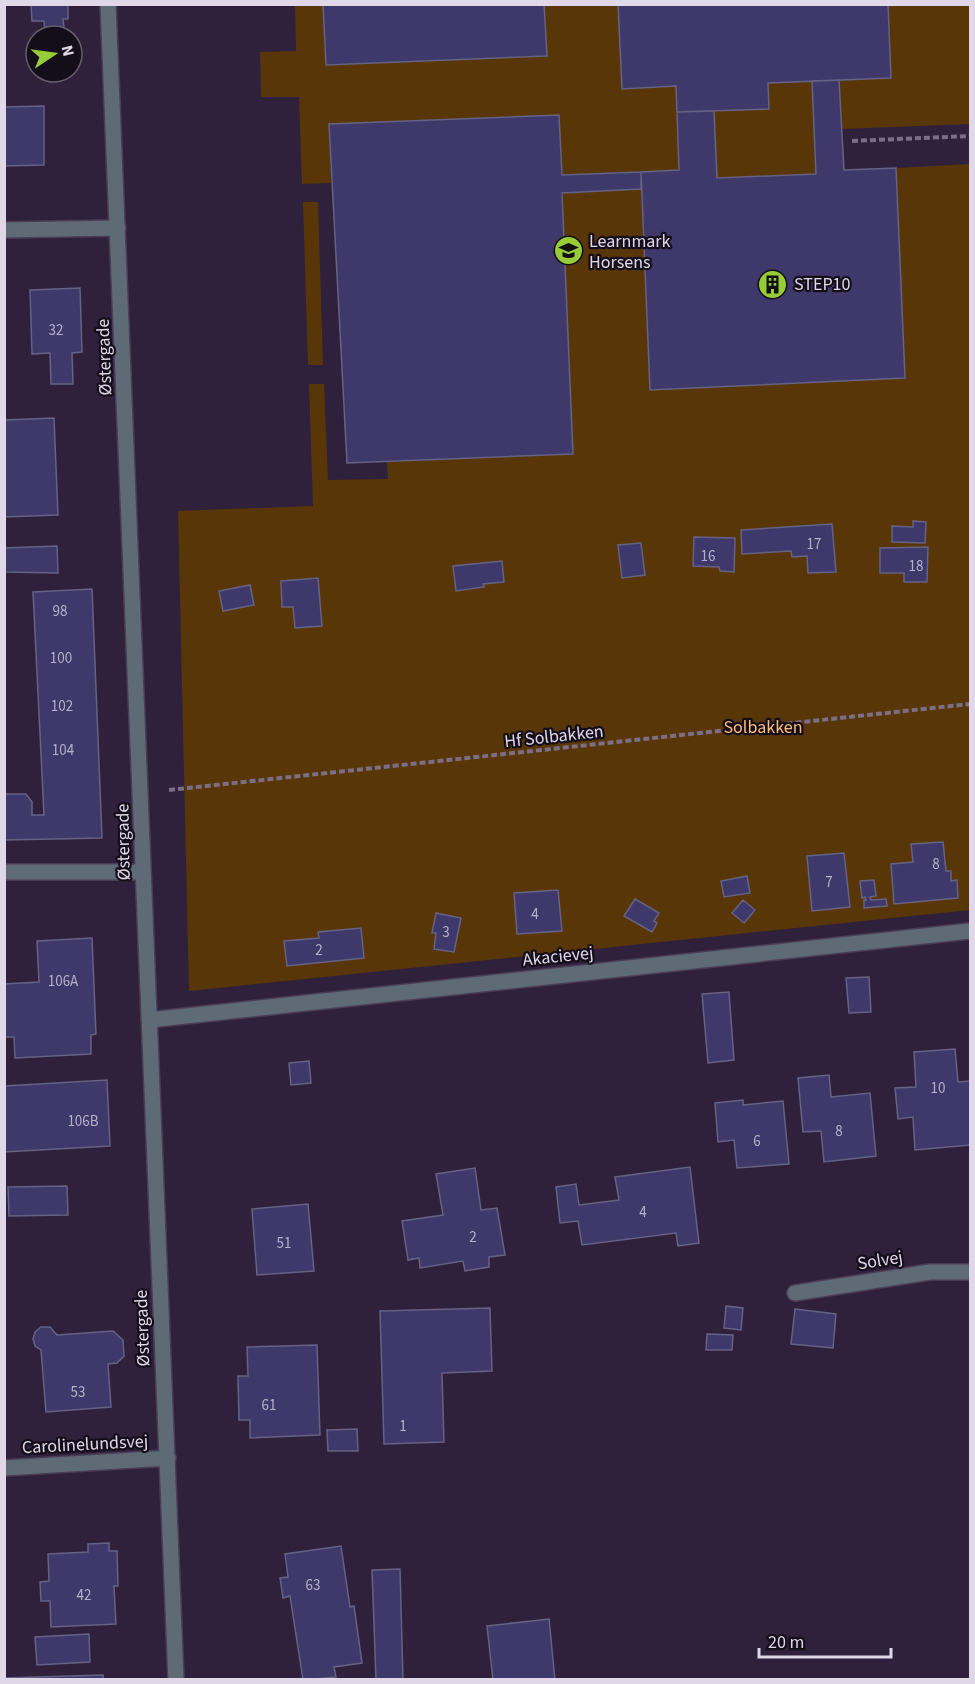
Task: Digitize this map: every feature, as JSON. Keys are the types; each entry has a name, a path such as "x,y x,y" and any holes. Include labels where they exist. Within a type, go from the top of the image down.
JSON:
{"street":[{"name":"Østergade","path":"108,4 176,1680"},
{"path":"4,230 118,228"},
{"path":"4,872 142,872"},
{"name":"Akacievej","path":"149,1020 970,931"},
{"name":"Solvej","path":"795,1293 930,1272 970,1272"},
{"name":"Carolinelundsvej","path":"4,1468 168,1458"}],"path":[{"path":"852,141 970,136"},
{"name":"Hf Solbakken","path":"141,792 193,789 970,704"}],"green space":[{"path":"295,5 323,5 326,65 547,56 544,5 618,5 622,89 676,86 679,170 562,175 559,115 329,124 331,183 302,184 299,97 261,97 260,52 296,51"},
{"path":"888,5 970,5 970,124 842,129 839,80 891,78"},
{"path":"812,81 816,174 717,178 714,111 769,109 768,83"},
{"name":"Solbakken","path":"970,164 970,910 189,991 178,511 313,506 309,384 324,384 328,480 388,479 387,462 573,454 562,193 641,189 650,390 905,378 896,168"},
{"path":"303,202 318,202 323,365 308,365"}],"building":[{"path":"31,4 68,4 68,19 63,19 64,24 44,24 44,21 32,21"},
{"path":"323,4 544,4 547,56 326,65"},
{"path":"618,4 888,4 891,78 768,83 769,109 677,112 676,86 622,89"},
{"name":"STEP10","path":"839,80 844,170 896,168 905,378 650,390 641,172 679,170 677,112 714,111 717,178 816,174 812,81"},
{"path":"44,106 44,165 4,166 4,107"},
{"path":"559,115 562,175 641,172 641,189 562,193 573,454 347,463 329,124"},
{"path":"80,288 82,352 72,353 73,384 51,384 50,353 32,354 30,290"},
{"path":"54,418 58,515 4,517 4,420"},
{"path":"913,521 926,522 925,543 892,542 892,526 913,527"},
{"path":"832,524 836,572 808,573 807,556 792,557 791,551 742,554 741,530"},
{"path":"694,537 735,538 734,572 720,571 719,567 693,566"},
{"path":"641,543 645,575 622,578 618,545"},
{"path":"57,546 58,573 4,572 4,548"},
{"path":"928,547 927,582 904,582 904,573 880,573 880,548"},
{"path":"502,561 504,582 483,584 484,587 456,591 453,566"},
{"path":"318,578 322,626 295,628 293,607 282,607 281,581"},
{"path":"250,585 254,605 223,611 219,591"},
{"path":"92,589 102,838 4,840 4,794 26,794 32,802 32,815 44,815 33,592"},
{"path":"943,842 946,871 951,871 951,881 957,880 958,898 894,904 891,864 913,862 911,844"},
{"path":"844,853 850,907 812,911 807,856"},
{"path":"747,876 750,893 724,897 721,881"},
{"path":"874,880 876,896 870,897 871,900 886,899 887,906 864,908 864,900 866,900 865,897 862,898 860,881"},
{"path":"558,890 562,931 517,934 514,893"},
{"path":"635,899 659,913 654,921 657,923 652,932 624,916"},
{"path":"743,900 755,910 744,923 732,913"},
{"path":"436,913 461,918 454,952 434,949 436,933 432,933"},
{"path":"361,928 364,958 287,966 284,941 319,938 318,932"},
{"path":"92,938 96,1034 91,1035 91,1054 15,1058 14,1037 4,1037 4,984 39,982 37,941"},
{"path":"869,977 871,1012 849,1013 846,978"},
{"path":"729,992 734,1060 708,1063 702,994"},
{"path":"955,1049 958,1082 970,1081 970,1145 915,1150 913,1117 898,1119 895,1088 916,1087 914,1052"},
{"path":"309,1061 311,1083 291,1085 289,1063"},
{"path":"829,1075 831,1097 870,1093 876,1156 824,1162 821,1131 803,1132 798,1078"},
{"path":"107,1080 110,1146 4,1152 4,1086"},
{"path":"743,1100 743,1105 783,1101 789,1164 737,1168 734,1140 718,1142 715,1103"},
{"path":"690,1167 699,1243 678,1246 676,1233 582,1245 578,1221 560,1223 556,1187 576,1184 579,1205 619,1200 615,1177"},
{"path":"475,1168 481,1210 497,1208 505,1255 489,1257 489,1267 465,1271 463,1261 420,1268 419,1258 408,1260 402,1221 443,1215 436,1174"},
{"path":"67,1186 68,1215 9,1216 8,1187"},
{"path":"308,1204 314,1271 257,1275 252,1209"},
{"path":"726,1306 743,1308 741,1330 724,1328"},
{"path":"490,1308 492,1371 442,1373 444,1442 384,1444 380,1311"},
{"path":"795,1309 836,1314 833,1348 791,1344"},
{"path":"41,1327 50,1327 57,1335 113,1331 123,1340 124,1356 117,1363 108,1364 111,1407 46,1412 41,1350 35,1346 33,1339 35,1332"},
{"path":"707,1334 733,1335 732,1350 706,1350"},
{"path":"317,1345 320,1435 250,1438 250,1420 239,1420 238,1376 248,1376 247,1347"},
{"path":"357,1429 358,1451 328,1451 327,1430"},
{"path":"109,1543 109,1551 117,1551 118,1586 114,1586 116,1624 51,1627 50,1601 41,1601 40,1582 49,1581 48,1554 88,1552 88,1544"},
{"path":"341,1546 350,1607 354,1606 362,1663 334,1667 336,1677 303,1680 290,1596 283,1598 280,1578 288,1577 285,1554"},
{"path":"400,1569 403,1680 376,1680 372,1570"},
{"path":"549,1619 555,1680 493,1680 487,1626"},
{"path":"89,1634 90,1662 37,1665 35,1637"},
{"path":"103,1675 103,1680 4,1680 4,1678"}],"place":[{"name":"Learnmark Horsens","path":"568,251"},
{"name":"STEP10","path":"773,284"}]}
